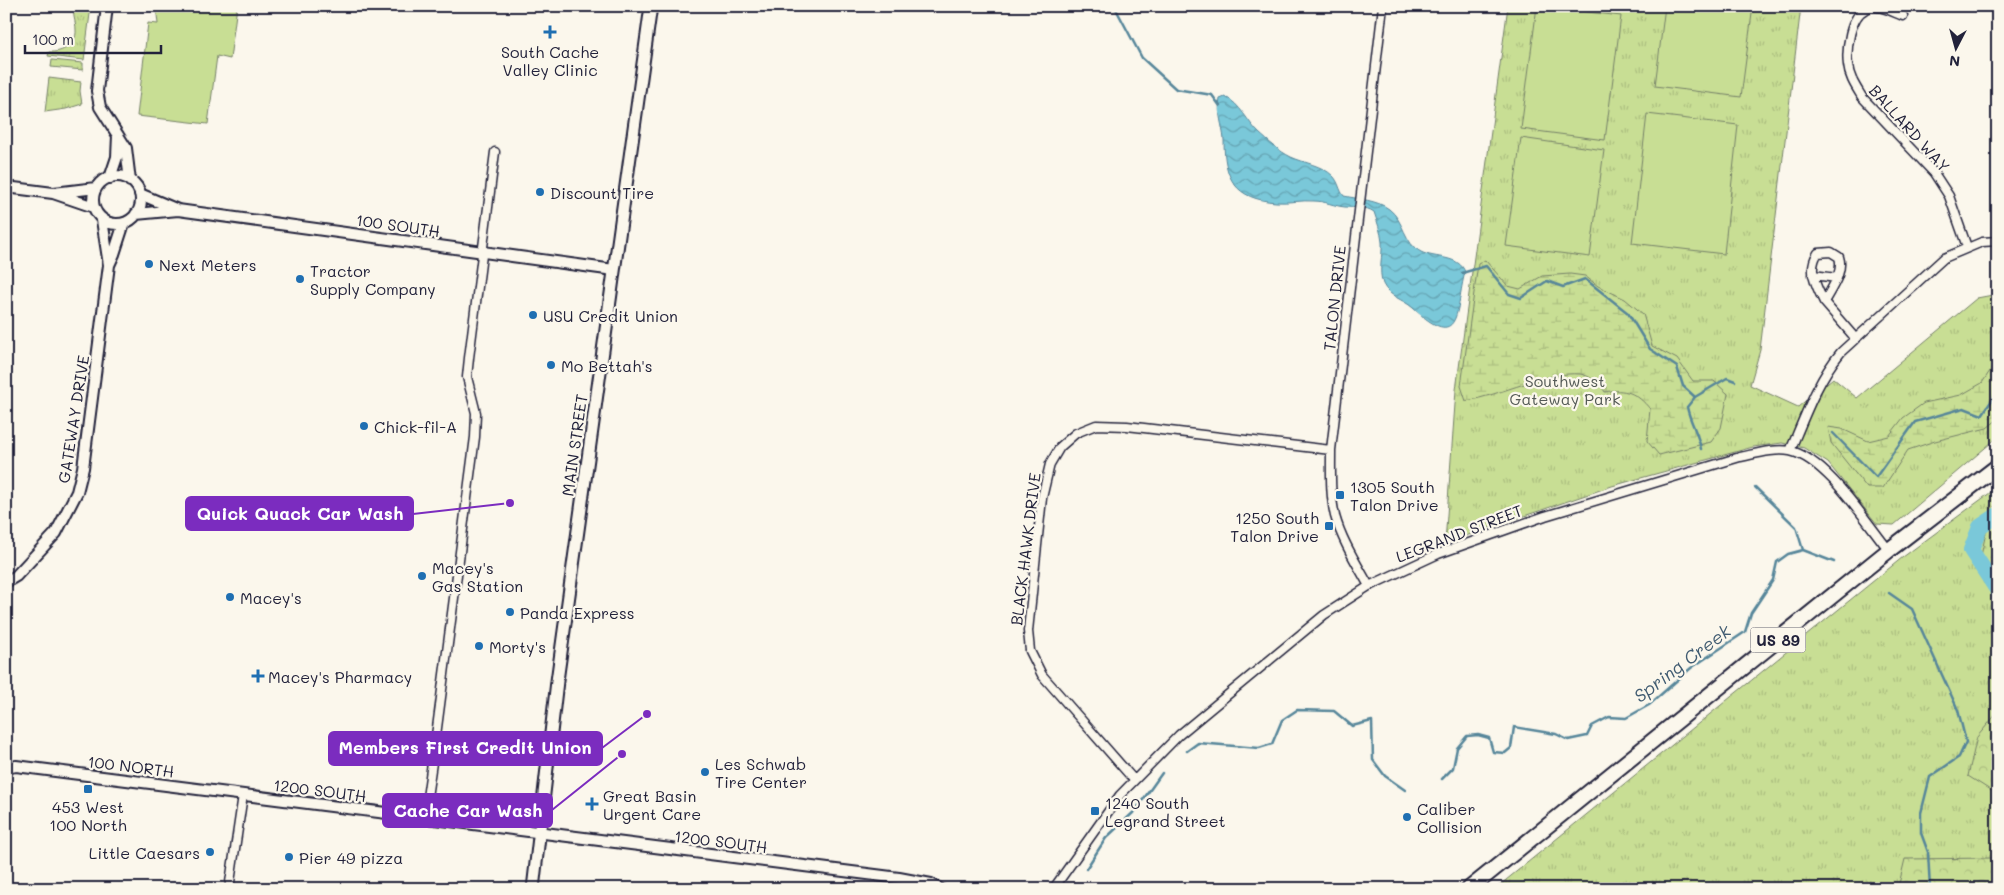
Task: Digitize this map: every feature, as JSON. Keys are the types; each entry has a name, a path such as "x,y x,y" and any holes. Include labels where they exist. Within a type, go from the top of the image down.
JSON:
{"highway":[{"name":"US 89","path":"1469,889 1889,550 1998,466"}],"main road":[{"name":"MAIN STREET","path":"533,889 557,681 651,6"}],"street":[{"path":"96,188 94,207 102,220 109,223 124,223 136,214 139,208 140,194 130,181 126,148 100,107 97,91 108,6"},
{"name":"TALON DRIVE","path":"1370,586 1342,536 1335,515 1331,486 1331,450 1383,6"},
{"name":"BALLARD WAY","path":"1903,16 1883,8 1867,8 1856,16 1851,32 1848,65 1853,83 1862,97 1934,173 1950,196 1967,247"},
{"path":"110,178 117,157 118,134"},
{"path":"424,818 474,437 476,413 467,377 495,152"},
{"path":"53,193 96,188 110,178 117,177 130,181"},
{"path":"6,187 53,193 94,207"},
{"name":"100 SOUTH","path":"140,194 178,210"},
{"name":"100 SOUTH","path":"136,214 178,210 614,270"},
{"name":"GATEWAY DRIVE","path":"102,220 109,265"},
{"name":"GATEWAY DRIVE","path":"6,582 16,576 56,533 77,492 83,468 109,265 124,223"},
{"path":"1790,451 1818,384 1826,370 1841,352 1944,258 1982,242 1998,241"},
{"path":"1824,302 1837,278 1841,264 1839,257 1831,252 1818,253 1814,260 1813,275 1816,288 1824,302 1856,339"},
{"path":"1813,275 1837,278"},
{"name":"BLACK HAWK DRIVE","path":"1134,780 1042,675 1030,650 1028,615 1042,498 1050,464 1060,447 1076,432 1096,425 1127,426 1331,450"},
{"name":"LEGRAND STREET","path":"1055,889 1120,795 1179,735 1324,615 1370,586 1438,554 1545,516 1740,457 1765,452 1790,451 1813,462 1830,476 1889,550"},
{"name":"100 NORTH","path":"9,765 243,795"},
{"path":"229,889 243,795"},
{"name":"1200 SOUTH","path":"243,795 899,878 931,884 940,889"}],"green space":[{"path":"74,6 91,6 84,60 48,56 49,52 64,49 74,40 76,30"},
{"path":"156,6 237,6 230,59 217,56 208,124 137,116 148,23 158,24"},
{"name":"Southwest Gateway Park","path":"1508,6 1801,6 1760,350 1750,385 1798,407 1833,378 1857,398 1977,298 1998,294 1998,437 1894,525 1877,524 1828,463 1804,448 1782,443 1753,447 1612,486 1445,543 1456,390"},
{"path":"1537,6 1621,16 1605,140 1521,129"},
{"path":"1665,6 1753,6 1741,97 1655,86"},
{"path":"52,60 83,63 83,70 51,67"},
{"path":"49,78 81,82 82,104 66,109 45,112"},
{"path":"1647,114 1738,125 1724,254 1632,243"},
{"path":"1521,138 1604,150 1590,257 1506,246"},
{"path":"1485,260 1508,286 1520,289 1542,276 1570,274 1585,276 1598,286 1625,299 1643,314 1652,346 1677,359 1693,381 1714,381 1728,394 1721,428 1711,442 1659,455 1647,441 1650,409 1640,399 1630,393 1625,391 1605,392 1594,380 1580,374 1553,376 1466,401 1461,386 1478,264"},
{"path":"1998,359 1998,419 1987,428 1908,450 1883,488 1867,488 1831,443 1828,427 1842,429 1868,441 1889,436 1903,418 1924,403 1961,395 1982,383"},
{"path":"1998,487 1998,889 1495,889 1903,557"},
{"path":"1998,502 1998,600 1978,570 1991,509"},
{"path":"1998,712 1998,795 1968,776 1977,737"},
{"path":"1998,855 1998,889 1902,889 1899,884 1905,859 1994,858"}],"water":[{"path":"1225,97 1235,104 1255,129 1278,149 1291,157 1329,172 1335,178 1344,196 1373,202 1389,209 1398,219 1407,238 1415,248 1421,252 1458,263 1465,272 1454,321 1448,326 1440,327 1392,295 1383,284 1381,274 1381,238 1374,212 1371,210 1318,201 1281,202 1262,200 1251,197 1242,191 1235,184 1226,166 1219,104 1220,99"}],"waterway":[{"path":"1107,6 1116,9 1142,58 1176,89 1212,95 1220,106"},
{"path":"1462,273 1486,266 1509,294 1521,298 1547,281 1563,287 1585,279 1628,313 1650,349 1677,367 1683,386 1695,397 1687,407 1701,449"},
{"path":"1695,397 1727,378 1735,381"},
{"path":"1833,433 1876,477 1915,422 1964,408 1982,415 1998,391"},
{"path":"1755,487 1796,527 1803,550"},
{"path":"1998,515 1980,527 1971,550 1998,591"},
{"name":"Spring Creek","path":"1442,779 1453,768 1457,748 1467,736 1478,735 1489,738 1493,752 1505,753 1511,748 1514,727 1556,734 1568,740 1587,736 1592,726 1609,717 1626,718 1649,705 1691,668 1745,632 1751,613 1773,580 1777,562 1788,554 1803,550 1834,562"},
{"name":"Spring Creek","path":"1889,593 1912,609 1958,710 1966,742 1959,757 1930,777 1921,813 1921,833 1928,852 1930,889"},
{"name":"Spring Creek","path":"1187,751 1198,743 1259,748 1272,744 1282,720 1297,710 1334,711 1352,726 1372,721 1373,760 1385,776 1405,790"},
{"name":"Spring Creek","path":"1086,869 1106,838 1135,811 1162,773"}],"place":[{"name":"South Cache Valley Clinic","path":"550,32"},
{"name":"Discount Tire","path":"540,192"},
{"name":"Next Meters","path":"149,264"},
{"name":"Tractor Supply Company","path":"300,279"},
{"name":"USU Credit Union","path":"533,315"},
{"name":"Mo Bettah's","path":"551,365"},
{"name":"Chick-fil-A","path":"364,426"},
{"name":"1305 South Talon Drive","path":"1340,495"},
{"name":"Quick Quack Car Wash","path":"510,503"},
{"name":"1250 South Talon Drive","path":"1329,526"},
{"name":"Macey's Gas Station","path":"422,576"},
{"name":"Macey's","path":"230,597"},
{"name":"Panda Express","path":"510,612"},
{"name":"Morty's","path":"479,646"},
{"name":"Macey's Pharmacy","path":"258,676"},
{"name":"Members First Credit Union","path":"647,714"},
{"name":"Cache Car Wash","path":"622,754"},
{"name":"Les Schwab Tire Center","path":"705,772"},
{"name":"453 West 100 North","path":"88,789"},
{"name":"Great Basin Urgent Care","path":"592,804"},
{"name":"1240 South Legrand Street","path":"1095,811"},
{"name":"Caliber Collision","path":"1407,817"},
{"name":"Little Caesars","path":"210,852"},
{"name":"Pier 49 pizza","path":"289,857"}]}
